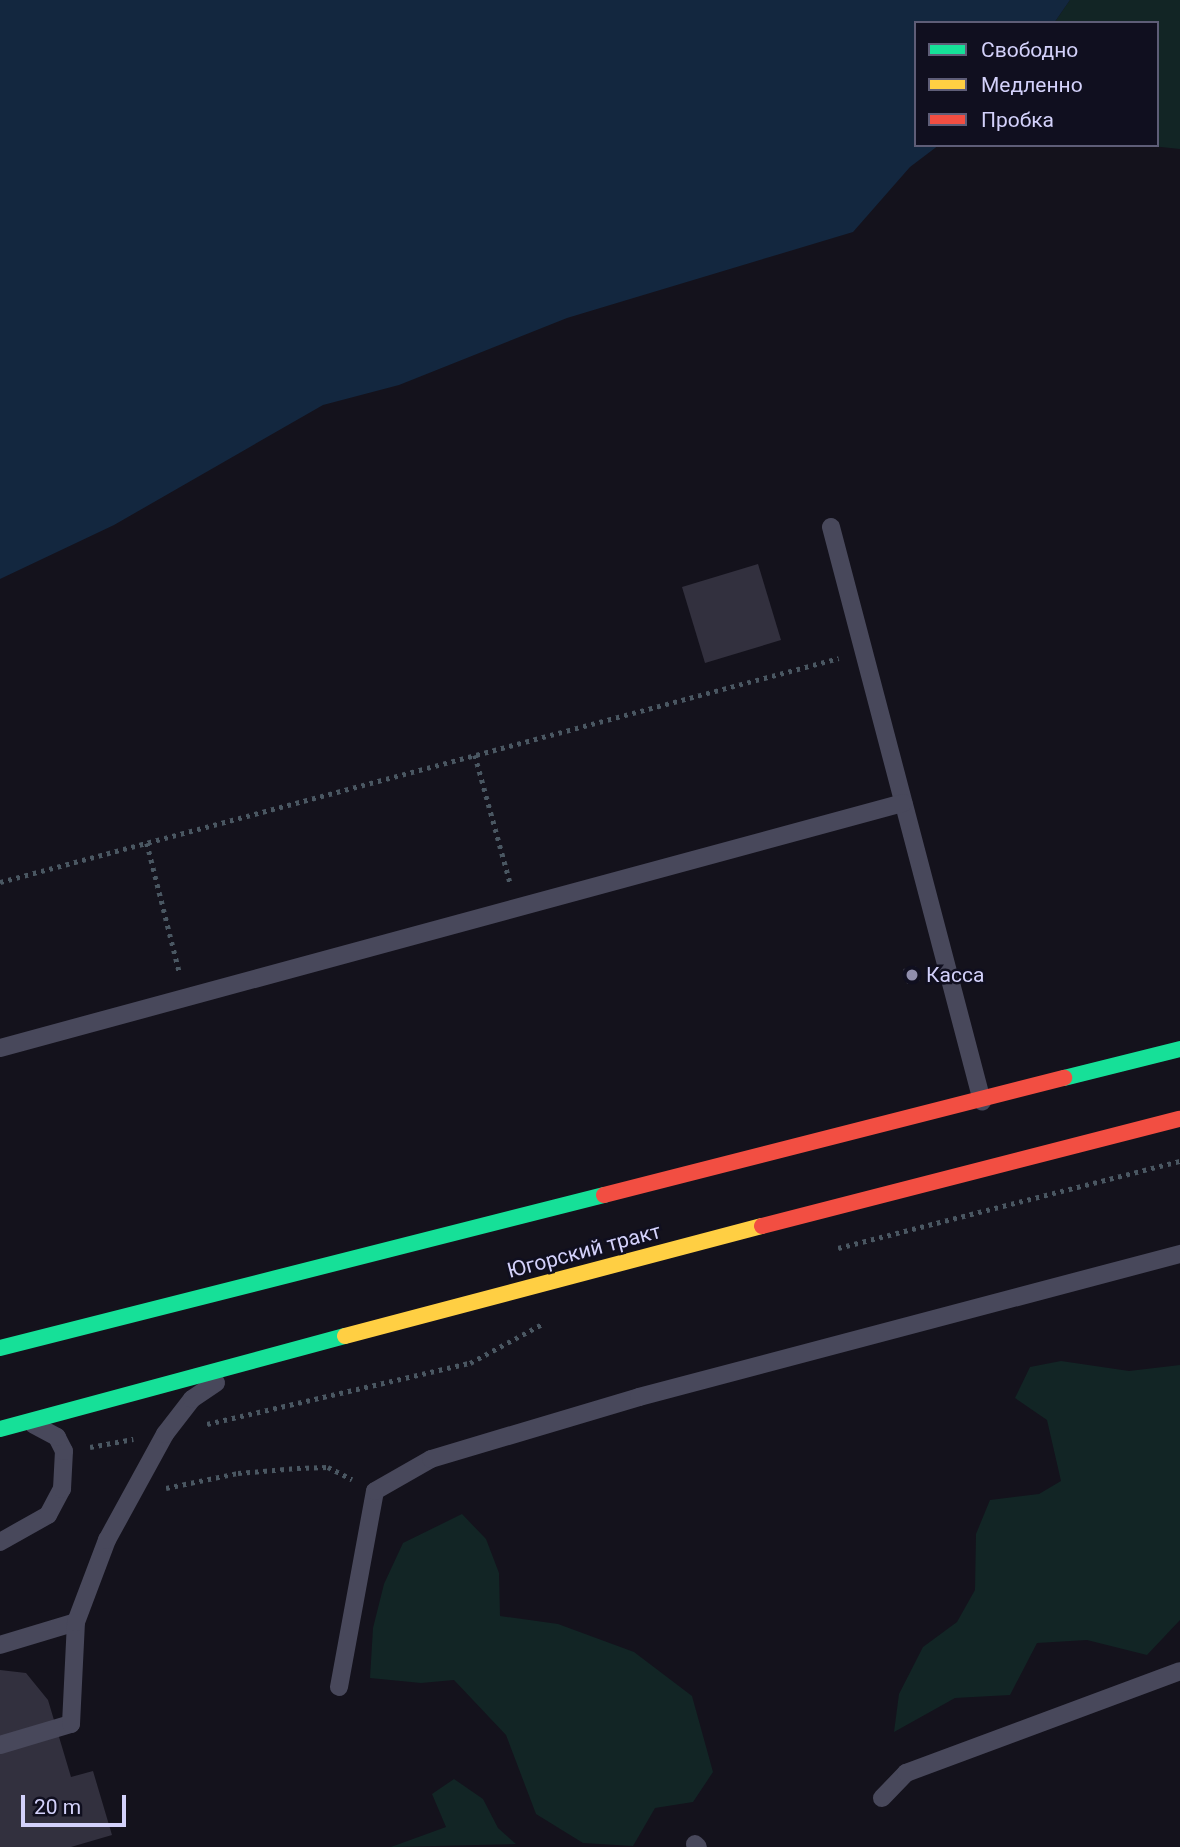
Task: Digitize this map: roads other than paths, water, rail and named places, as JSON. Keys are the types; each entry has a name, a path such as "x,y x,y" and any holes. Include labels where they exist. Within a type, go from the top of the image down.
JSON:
{"main road":[{"path":"0,1348 1180,1049"},
{"name":"Югорский тракт","path":"7,1428 1180,1119"}],"lane":[{"path":"831,527 982,1101"},
{"path":"0,1048 903,803"},
{"path":"339,1687 374,1491 431,1459 639,1397 1180,1254"},
{"path":"0,1745 71,1724 76,1622 107,1540 165,1434 192,1399 240,1366"},
{"path":"0,1542 48,1515 62,1489 64,1451 57,1437 37,1425 7,1428"},
{"path":"0,1645 76,1622"},
{"path":"882,1798 906,1773 1180,1671"}],"water":[{"path":"0,0 1070,0 1055,21 914,21 914,147 936,147 910,167 853,232 567,318 399,385 323,405 114,525 0,579"}],"place":[{"name":"Касса","path":"912,975"}]}
